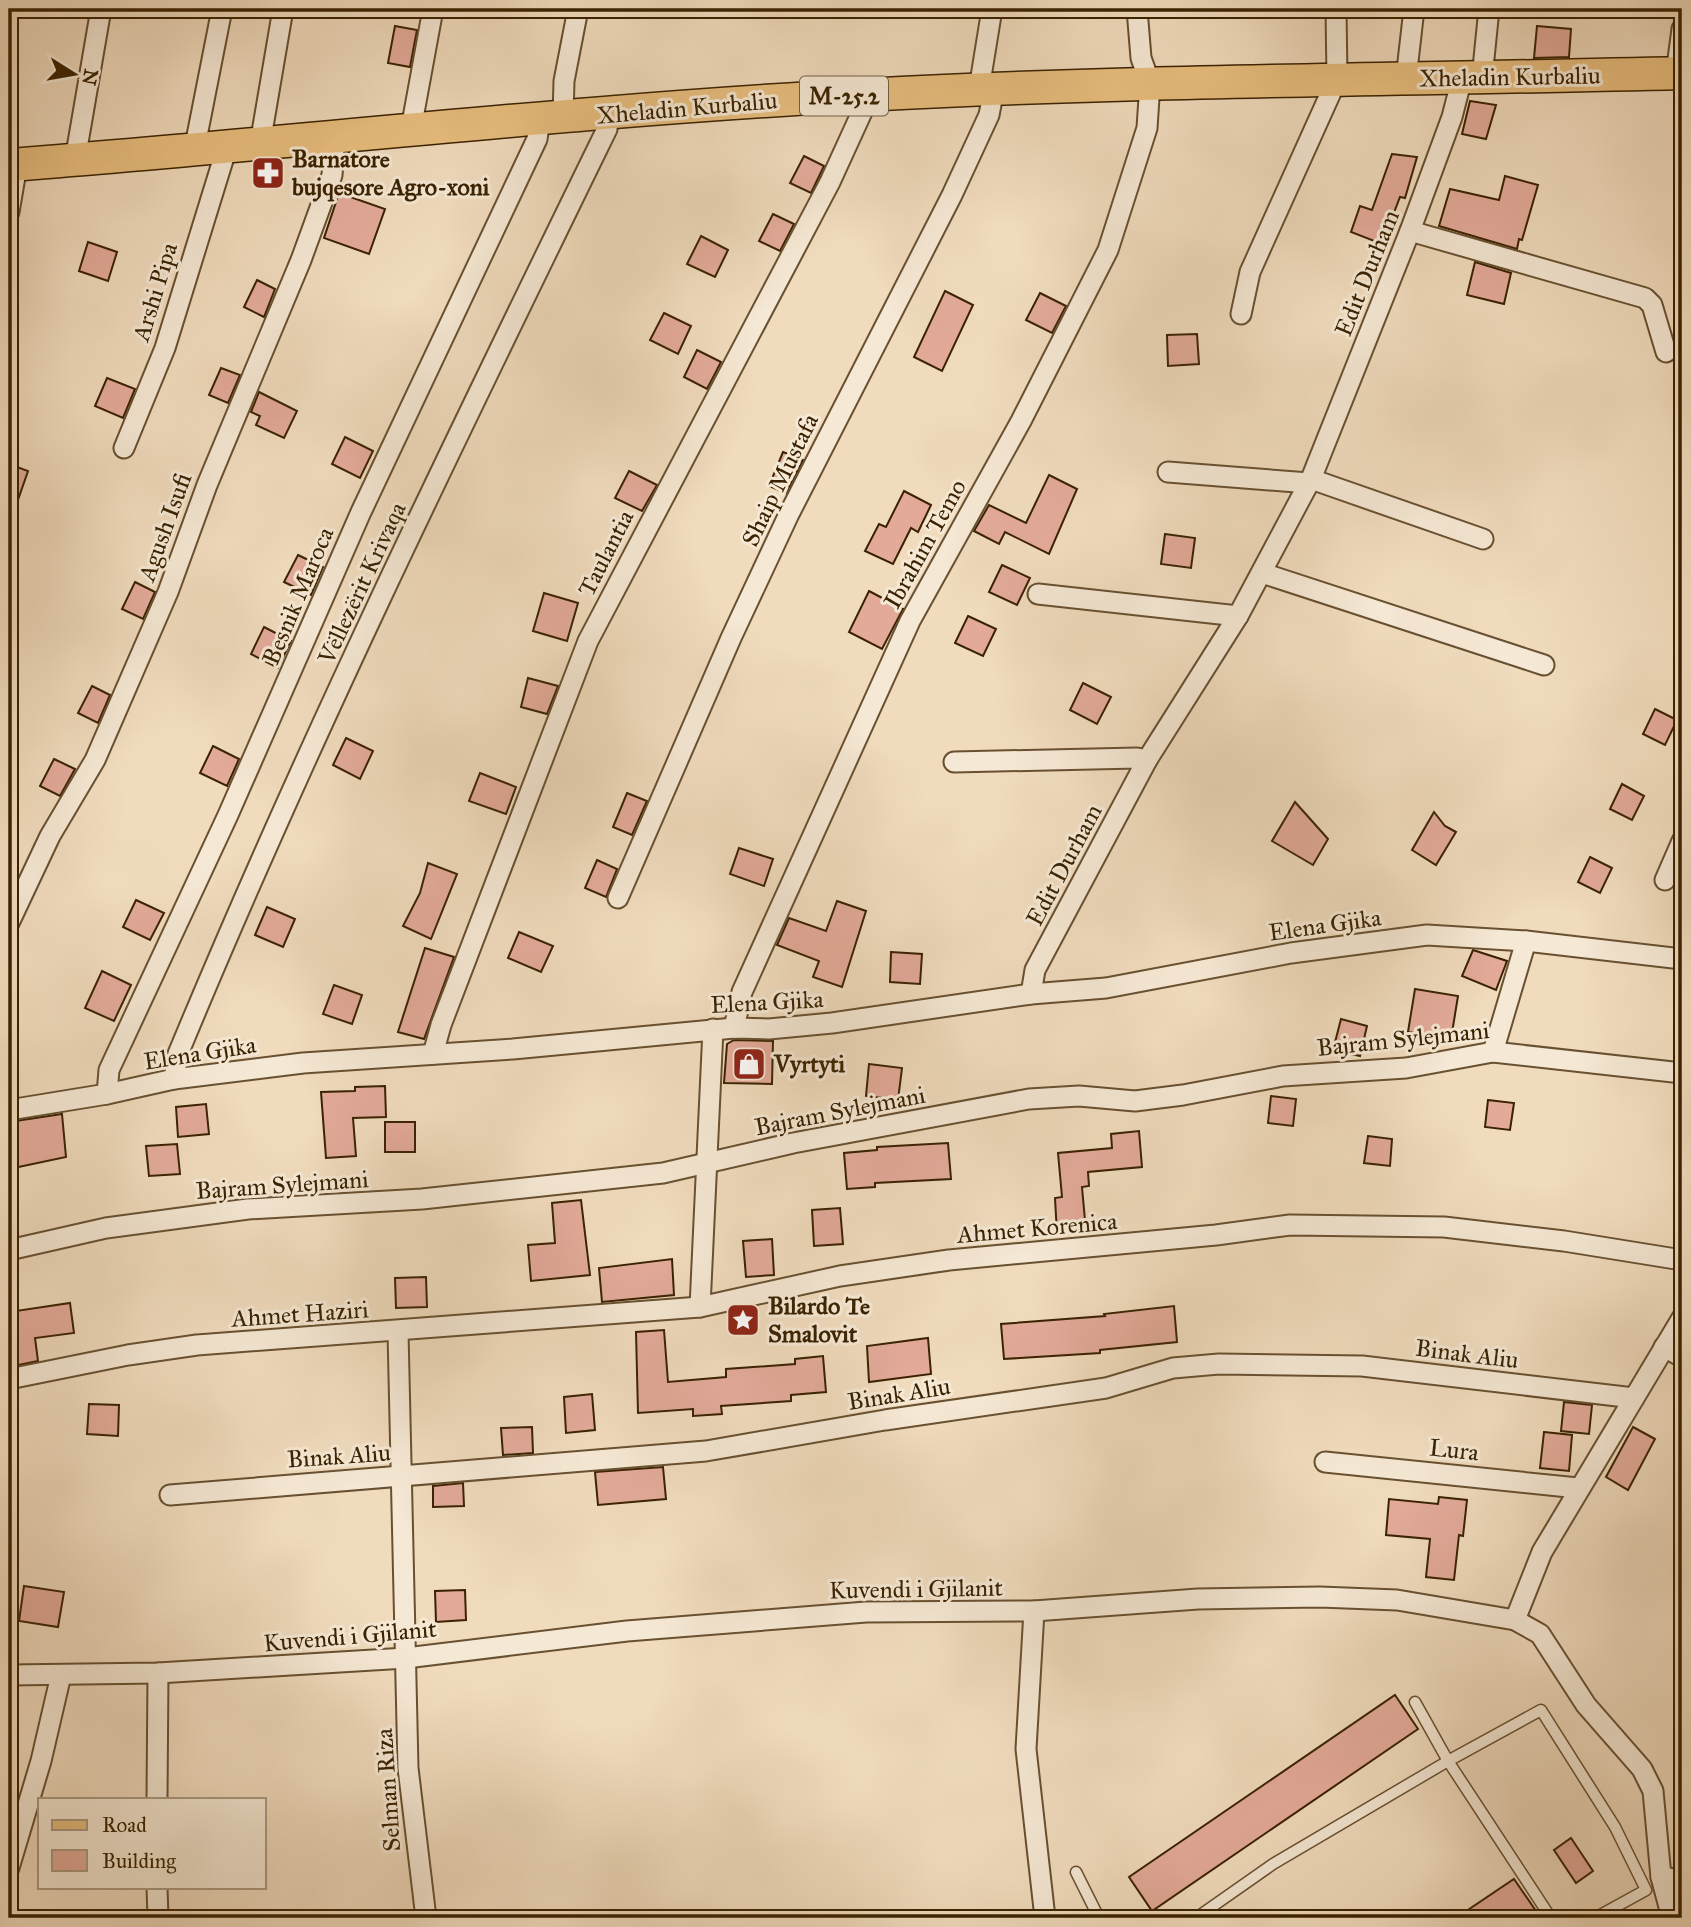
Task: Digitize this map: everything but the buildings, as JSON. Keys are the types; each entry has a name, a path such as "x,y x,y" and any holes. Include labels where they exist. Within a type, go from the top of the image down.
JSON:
{"main road":[{"name":"Xheladin Kurbaliu","path":"13,165 194,151 411,129 864,95 1150,83 1679,74"}],"street":[{"path":"75,160 102,9"},
{"path":"194,151 222,9"},
{"path":"260,144 283,9"},
{"path":"411,129 433,9"},
{"name":"Xheladin Kurbaliu","path":"552,119 564,81 578,9"},
{"path":"986,89 992,9"},
{"name":"Ibrahim Temo","path":"734,1027 742,992 910,621 1021,421 1108,250 1147,128 1150,83 1141,58 1137,9"},
{"path":"1241,314 1250,272 1338,79 1336,9"},
{"path":"1406,79 1414,9"},
{"name":"Edit Durham","path":"1031,994 1035,970 1147,761 1238,617 1310,481 1410,231 1452,117 1472,78 1489,9"},
{"path":"1679,74 1682,29"},
{"name":"Shaip Mustafa","path":"618,898 731,638 789,514 989,115 986,89"},
{"name":"Taulantia","path":"433,1054 440,1025 588,641 830,182 862,112 864,95"},
{"name":"Vëllezërit Krivaqa","path":"174,1079 178,1054 249,882 498,352 607,129 608,114"},
{"name":"Besnik Maroca","path":"107,1094 109,1070 316,621 361,512 537,139 552,119"},
{"name":"Agush Isufi","path":"9,923 50,836 95,760 168,592 207,485 301,260 328,187 332,175 335,137"},
{"name":"Arshi Pipa","path":"124,448 165,348 227,148"},
{"name":"Xheladin Kurbaliu","path":"9,212 13,165"},
{"path":"1410,231 1645,298 1652,305 1666,352"},
{"path":"1168,471 1310,481 1483,538"},
{"path":"1262,573 1544,666"},
{"path":"1038,594 1238,617"},
{"path":"954,762 1137,758 1147,761"},
{"path":"1665,880 1682,841"},
{"name":"Elena Gjika","path":"9,1110 107,1094 174,1079 303,1063 734,1027 769,1029 832,1023 1031,994 1106,988 1291,953 1427,935 1525,941 1682,959"},
{"path":"1493,1052 1525,941"},
{"path":"700,1307 713,1029"},
{"name":"Bajram Sylejmani","path":"9,1250 107,1228 248,1209 331,1206 496,1192 663,1173 793,1143 1029,1099 1079,1096 1135,1101 1283,1076 1406,1068 1493,1052 1682,1073"},
{"name":"Ahmet Korenica","path":"398,1332 700,1307 840,1276 949,1260 1203,1237 1290,1225 1444,1227 1564,1241 1682,1260"},
{"path":"1515,1620 1542,1552 1682,1318"},
{"name":"Ahmet Haziri","path":"9,1379 128,1355 197,1345 398,1332 401,1560 406,1658"},
{"path":"1664,1347 1682,1357"},
{"name":"Binak Aliu","path":"170,1495 706,1451 924,1414 1106,1388 1173,1368 1219,1364 1362,1366 1634,1398"},
{"name":"Lura","path":"1325,1462 1578,1488"},
{"name":"Kuvendi i Gjilanit","path":"9,1675 158,1673 406,1658 627,1631 866,1612 1034,1611 1198,1599 1320,1597 1397,1600 1515,1620 1540,1634 1586,1705 1642,1769 1653,1791 1661,1877 1672,1918"},
{"path":"1034,1611 1026,1749 1045,1918"},
{"name":"Selman Riza","path":"406,1658 408,1768 426,1918"},
{"path":"157,1798 158,1673"},
{"path":"9,1868 41,1761 61,1675"},
{"path":"1661,1877 1682,1880"},
{"path":"157,1888 158,1918"}],"lane":[{"path":"1415,1702 1448,1761 1551,1918"},
{"path":"1196,1918 1273,1864 1448,1761 1541,1710 1615,1827 1646,1890"},
{"path":"1076,1872 1098,1918"},
{"path":"1595,1918 1646,1890 1661,1877"}],"place":[{"name":"Barnatore bujqesore Agro-xoni","path":"268,173"},
{"name":"Vyrtyti","path":"749,1064"},
{"name":"Bilardo Te Smalovit","path":"743,1320"}]}
